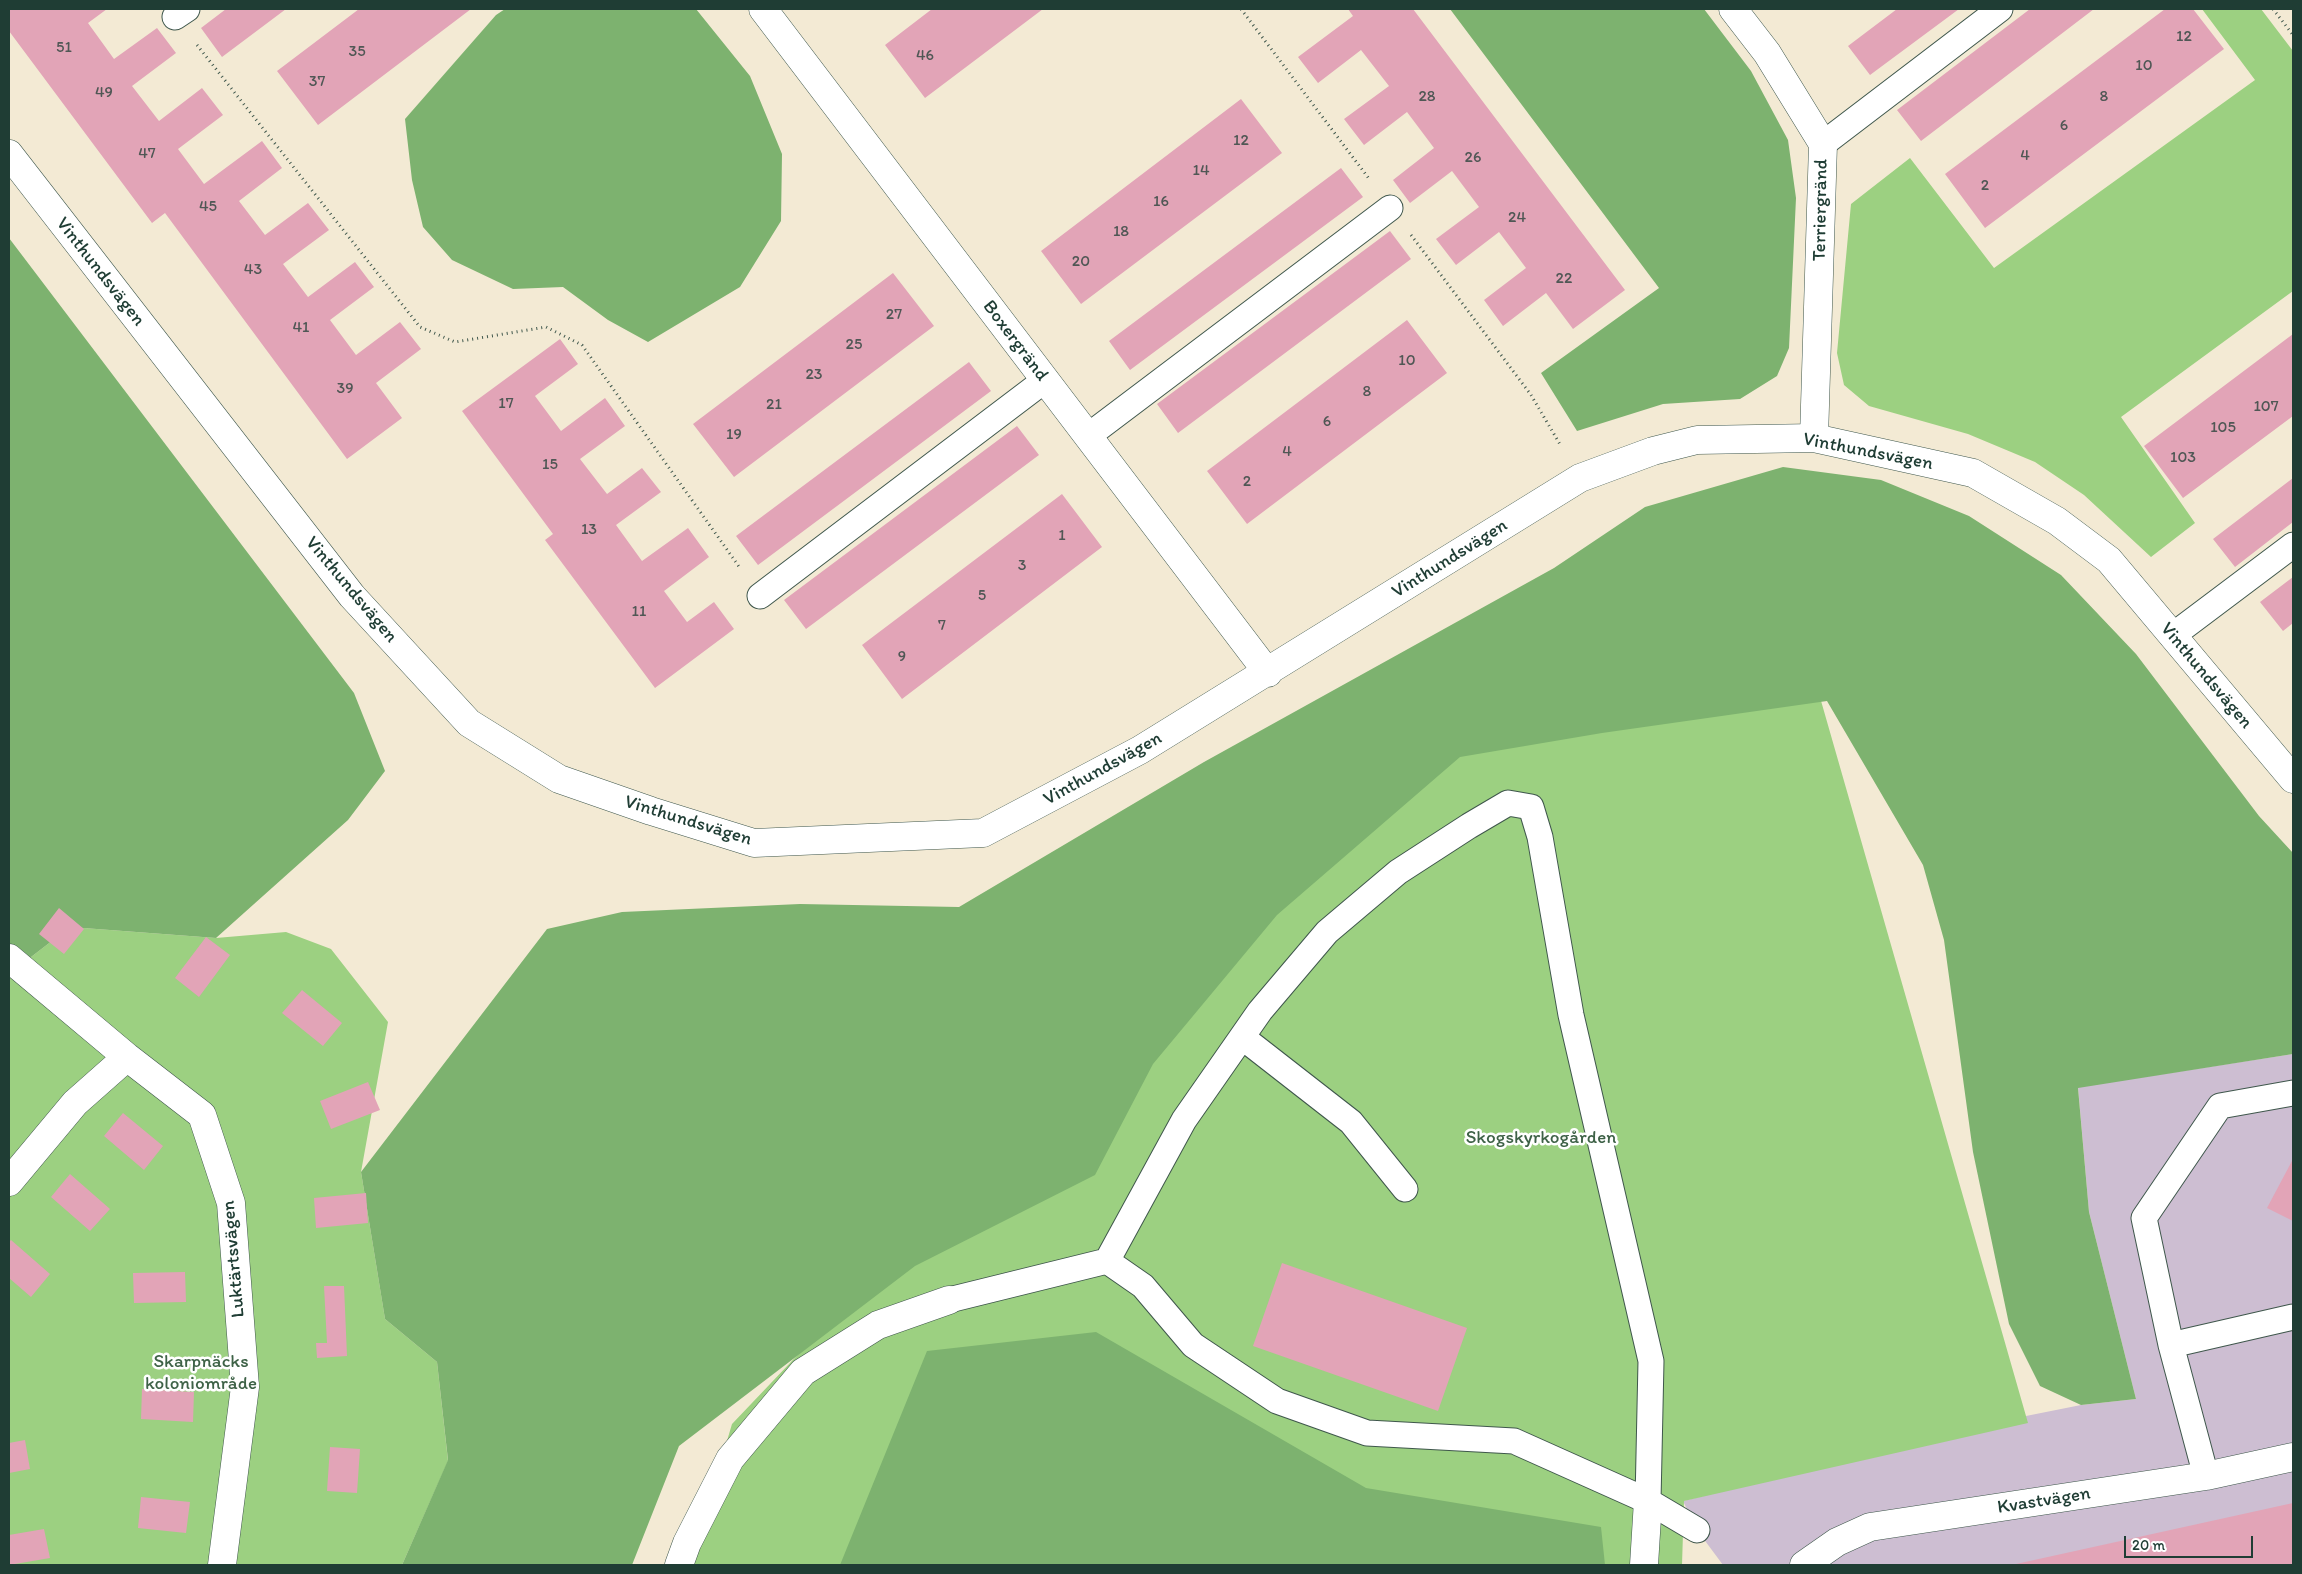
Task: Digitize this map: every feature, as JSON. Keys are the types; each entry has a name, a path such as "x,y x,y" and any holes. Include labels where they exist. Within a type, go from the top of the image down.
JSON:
{"street":[{"name":"Boxergränd","path":"763,9 1268,672"},
{"name":"Terriergränd","path":"1734,9 1767,53 1823,144 1814,438"},
{"name":"Vinthundsvägen","path":"9,154 352,596 469,723 558,779 651,811 754,843 984,833 1140,750 1580,478 1653,451 1697,440 1814,438 1973,473 2057,521 2109,560 2293,778"},
{"name":"Luktärtsvägen","path":"9,958 127,1056 202,1115 231,1203 245,1387 222,1565"},
{"path":"9,1182 74,1104 127,1056"},
{"path":"679,1565 687,1544 730,1459 804,1372 878,1325 949,1300"},
{"name":"Kvastvägen","path":"1804,1565 1837,1542 1870,1527 2206,1476 2293,1457"},
{"path":"1644,1565 1648,1501"}],"lane":[{"path":"1823,144 2000,9"},
{"path":"1088,436 1390,208"},
{"path":"760,596 1045,380"},
{"path":"2172,636 2293,545"},
{"path":"949,1300 1107,1261 1184,1120 1260,1011 1327,932 1398,872 1508,803 1531,807 1540,838 1571,1014 1650,1361 1648,1501"},
{"path":"1242,1037 1352,1122 1405,1189"},
{"path":"2206,1476 2171,1345 2144,1218 2220,1106 2293,1093"},
{"path":"1107,1261 1144,1286 1193,1345 1277,1401 1367,1433 1514,1441 1648,1501 1697,1530"},
{"path":"2171,1345 2293,1317"}],"path":[{"path":"1241,9 1531,395 1580,478"},
{"path":"2273,9 2293,35"},
{"path":"181,13 420,327 455,342 546,327 582,345 760,596"}],"shaded area":[{"path":"2293,1054 2293,1565 1723,1565 1697,1530 1683,1501 2026,1416 2081,1405 2136,1399 2089,1212 2078,1087"}],"green space":[{"path":"505,9 696,9 750,76 782,154 781,221 740,287 648,342 608,320 563,287 513,289 452,260 423,227 412,180 405,119 496,15"},
{"path":"1450,9 1704,9 1751,71 1788,140 1796,198 1789,348 1777,376 1740,399 1663,404 1577,431 1541,373 1659,288"},
{"path":"2202,9 2261,9 2293,51 2293,291 2121,417 2195,523 2151,557 2084,495 2035,462 1968,434 1869,406 1844,385 1837,353 1851,204 1910,158 1994,268 2255,80"},
{"path":"9,238 354,693 385,771 348,820 216,938 70,927 9,974"},
{"path":"1783,467 1881,480 1969,516 2061,575 2136,654 2259,816 2293,853 2293,1054 2078,1088 2089,1212 2136,1399 2081,1405 2040,1386 2009,1324 1973,1152 1944,940 1923,865 1827,701 1602,733 1460,757 1277,915 1153,1064 1095,1175 915,1266 679,1446 632,1565 402,1565 448,1460 437,1362 385,1319 361,1172 547,929 622,912 800,904 959,907 1204,762 1554,568 1645,507"},
{"name":"Skogskyrkogården","path":"1799,624 2028,1423 1684,1501 1682,1565 690,1565 732,1424 1388,734"},
{"name":"Skarpnäcks koloniområde","path":"70,927 216,938 286,932 331,949 388,1022 361,1172 385,1319 437,1362 448,1461 402,1565 9,1565 9,974"},
{"path":"1096,1332 1366,1488 1601,1527 1605,1565 840,1565 927,1351"}],"building":[{"path":"9,9 107,9 88,23 114,59 157,28 176,53 132,86 159,121 202,88 223,115 178,149 204,184 262,141 282,168 239,201 265,235 308,203 329,230 283,264 308,297 355,262 374,287 330,320 356,355 400,322 421,349 376,383 402,418 347,459 165,213 152,223 9,31"},
{"path":"226,9 286,9 222,57 201,28"},
{"path":"359,9 471,9 318,125 277,71"},
{"path":"932,9 1043,9 925,98 885,45"},
{"path":"1348,9 1413,9 1625,290 1573,329 1546,293 1503,326 1484,300 1526,268 1499,232 1456,265 1436,239 1479,207 1452,171 1410,203 1393,180 1434,148 1407,112 1364,145 1344,119 1389,86 1361,50 1318,83 1298,57 1353,16"},
{"path":"1897,9 1959,9 1870,75 1848,46"},
{"path":"2030,9 2094,9 1921,141 1897,110"},
{"path":"2165,9 2193,9 2224,49 1985,228 1945,174"},
{"path":"1241,99 1282,153 1081,304 1041,251"},
{"path":"1341,168 1363,197 1130,370 1109,341"},
{"path":"1390,231 1411,259 1178,433 1157,404"},
{"path":"893,273 934,326 734,477 693,424"},
{"path":"1407,320 1447,373 1247,524 1207,471"},
{"path":"2293,334 2293,416 2183,498 2144,446"},
{"path":"560,339 578,364 535,396 561,431 605,398 625,426 580,459 607,494 642,468 661,492 616,525 642,561 688,528 709,557 664,591 687,622 714,602 734,629 655,688 545,540 553,534 462,411"},
{"path":"969,362 991,391 758,565 736,536"},
{"path":"1017,426 1039,455 806,629 784,600"},
{"path":"2293,478 2293,522 2235,567 2213,539"},
{"path":"1062,494 1102,547 902,699 862,645"},
{"path":"2293,577 2293,623 2283,631 2260,602"},
{"path":"59,908 84,929 64,954 39,934"},
{"path":"206,937 230,955 199,997 175,978"},
{"path":"302,990 342,1023 323,1046 282,1013"},
{"path":"368,1082 380,1110 331,1129 320,1101"},
{"path":"123,1113 163,1146 144,1170 104,1136"},
{"path":"2293,1159 2293,1221 2267,1208"},
{"path":"70,1174 110,1209 90,1231 51,1197"},
{"path":"366,1193 368,1223 316,1228 314,1198"},
{"path":"11,1240 50,1274 31,1297 9,1278 9,1242"},
{"path":"1282,1263 1467,1328 1438,1411 1253,1346"},
{"path":"185,1272 186,1302 134,1303 133,1273"},
{"path":"324,1286 344,1286 347,1356 317,1358 316,1343 327,1343"},
{"path":"142,1389 194,1392 193,1422 141,1419"},
{"path":"25,1440 30,1469 9,1473 9,1443"},
{"path":"330,1447 360,1449 357,1493 327,1491"},
{"path":"141,1497 190,1502 186,1533 138,1528"},
{"path":"2293,1503 2293,1565 2016,1565 2016,1564"},
{"path":"44,1529 50,1558 9,1565 9,1535"}]}
